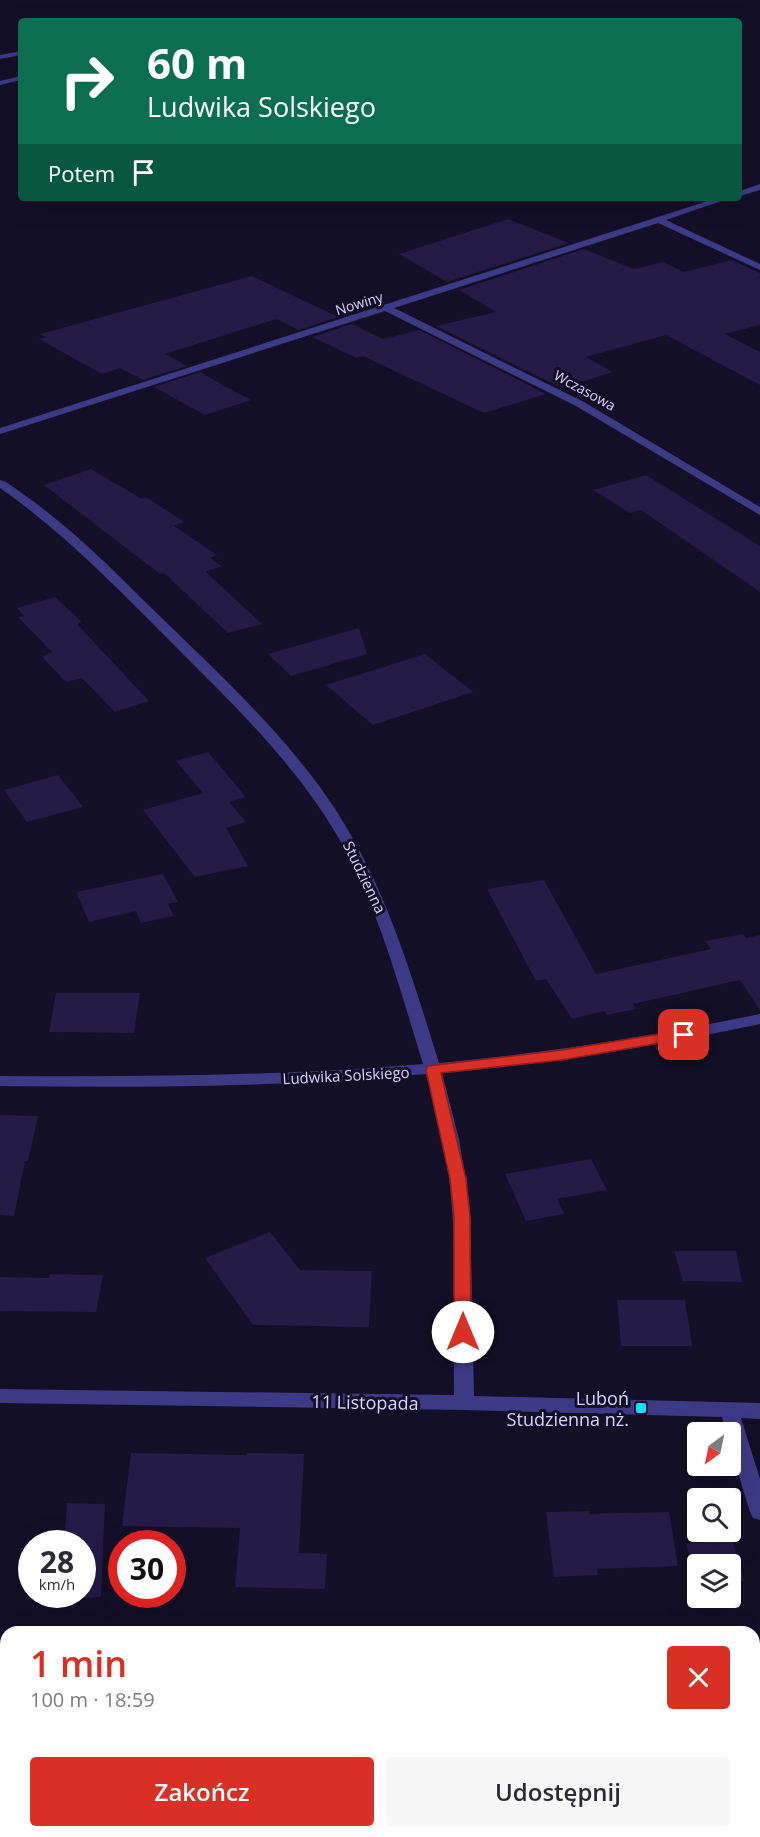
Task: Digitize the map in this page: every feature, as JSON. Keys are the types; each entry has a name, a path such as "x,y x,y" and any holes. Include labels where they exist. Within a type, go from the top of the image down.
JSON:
{"street":[{"path":"0,57 18,54"},
{"path":"0,82 18,79"},
{"path":"742,193 760,187"},
{"name":"Nowiny","path":"0,431 717,201"},
{"path":"659,220 760,267"},
{"name":"Wczasowa","path":"387,308 580,404 760,512"},
{"name":"Studzienna","path":"0,483 55,525 140,604 257,722 324,803 353,850 379,904 433,1070 452,1145 462,1217 464,1403"},
{"name":"Ludwika Solskiego","path":"0,1082 233,1080 433,1070 562,1055 684,1035 760,1019"},
{"name":"11 Listopada","path":"0,1396 464,1403 760,1411"},
{"path":"729,1410 760,1512"}],"building":[{"path":"508,219 569,243 447,282 399,254"},
{"path":"584,249 634,269 663,262 683,272 732,260 760,273 760,325 725,334 760,352 760,385 666,335 586,357 613,372 562,388 436,326 496,312 459,290"},
{"path":"252,276 338,317 299,330 276,319 165,354 187,366 142,380 120,368 102,374 39,339 46,337 40,334"},
{"path":"352,324 383,339 419,330 546,394 484,413 363,356 357,358 312,337"},
{"path":"200,372 251,400 205,415 154,387"},
{"path":"91,469 142,499 146,497 184,522 174,526 217,555 210,558 222,566 206,572 262,624 228,633 164,573 160,574 44,485"},
{"path":"646,475 760,546 760,592 641,510 630,513 593,490"},
{"path":"55,597 82,622 77,624 149,701 115,712 82,678 66,682 42,657 52,652 18,617 24,616 17,608"},
{"path":"359,628 367,654 291,676 268,654"},
{"path":"425,654 473,692 373,725 326,685"},
{"path":"208,752 246,797 229,802 246,822 226,828 248,866 195,877 143,810 203,793 176,761"},
{"path":"58,775 83,807 27,822 4,790"},
{"path":"163,874 178,902 168,904 174,916 141,923 136,911 89,922 76,892"},
{"path":"544,880 596,974 711,949 705,941 743,934 746,938 760,935 760,1010 740,980 633,1004 636,1009 607,1015 604,1011 572,1019 546,979 536,981 487,889"},
{"path":"56,993 140,993 134,1033 49,1032"},
{"path":"0,1115 38,1116 28,1161 25,1161 14,1216 0,1215"},
{"path":"591,1159 607,1190 557,1199 564,1214 526,1221 505,1174"},
{"path":"270,1232 300,1270 372,1271 369,1327 253,1325 205,1258"},
{"path":"674,1251 736,1251 742,1282 683,1281"},
{"path":"50,1274 103,1275 96,1312 0,1311 0,1277 49,1278"},
{"path":"617,1300 685,1300 692,1346 621,1346"},
{"path":"131,1453 304,1454 299,1553 327,1554 325,1589 235,1587 240,1528 122,1526"},
{"path":"67,1503 105,1504 101,1597 96,1597 96,1530 65,1530"},
{"path":"589,1511 589,1514 669,1512 678,1566 597,1569 598,1575 554,1577 546,1512"},
{"path":"733,1542 736,1554 689,1554 686,1544"}],"place":[{"name":"Luboń Studzienna nż.","path":"641,1408"}],"route":[{"path":"463,1332 462,1217 458,1179 433,1070 562,1055 684,1035"}]}
